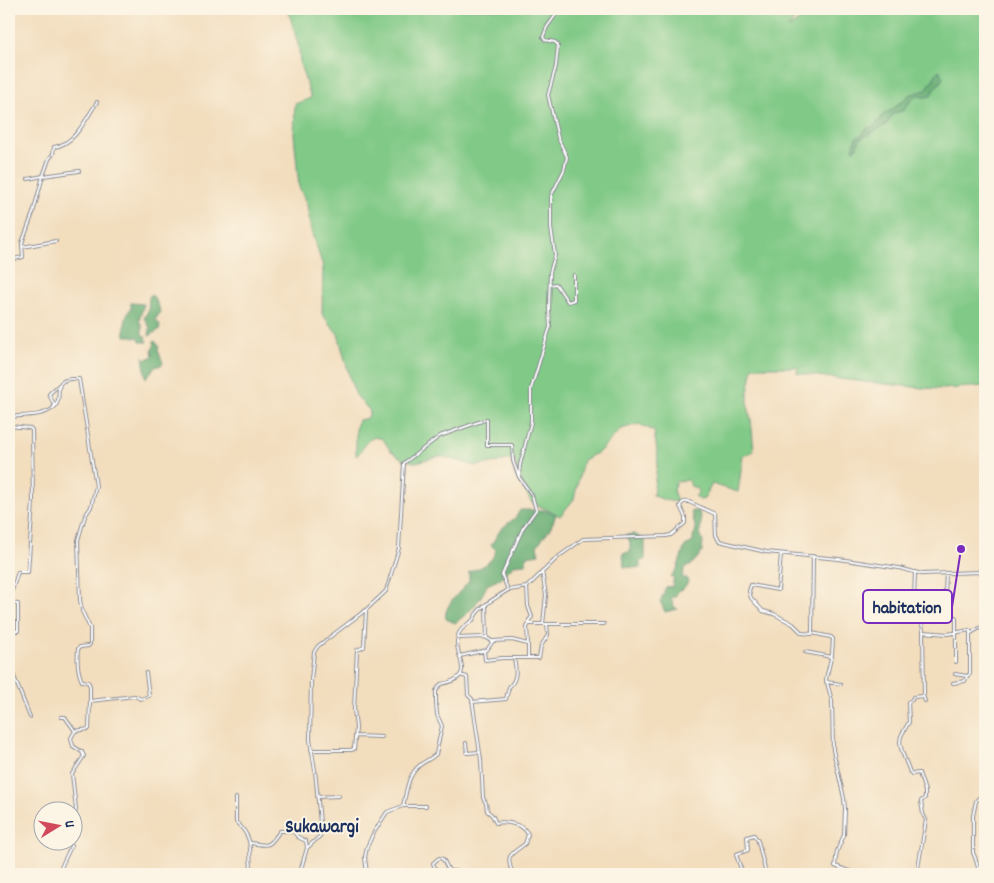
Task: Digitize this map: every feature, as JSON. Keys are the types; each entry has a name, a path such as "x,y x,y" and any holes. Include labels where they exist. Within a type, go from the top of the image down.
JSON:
{"street":[{"path":"9,14 13,9"},
{"path":"520,477 520,465 530,422 531,389 550,327 548,309 550,272 555,255 551,234 551,200 567,157 558,138 548,96 556,66 558,45 555,42 545,40 543,37 547,27 560,9"},
{"path":"9,260 23,257 22,243 54,147 63,146 73,137 97,102"},
{"path":"28,179 79,171"},
{"path":"22,247 56,241"},
{"path":"550,285 556,284 568,302 572,302 574,300 574,275"},
{"path":"55,407 49,394 64,380 79,380 96,486 91,507 85,516 78,540 81,605 85,620 90,628 91,641 88,646 79,647 78,666 81,680 90,684 90,729 75,731 71,735 72,744 84,756 72,774 75,800"},
{"path":"9,417 41,414 50,411 58,403 60,384"},
{"path":"307,848 321,833 315,770 311,750 311,680 314,652 318,646 366,610 386,591 399,548 402,487 406,462 440,436 487,419 487,445 512,444 514,461 520,477 532,495 536,510 523,528 502,574 508,590"},
{"path":"9,426 30,428 32,430 33,491 28,571 27,573 18,572 9,600 10,603 18,604 18,631 9,630"},
{"path":"403,806 408,781 412,773 420,764 436,754 442,726 437,715 437,686 456,680 460,675 462,666 458,638 464,626 473,620 477,613 486,605 508,590 527,587 561,554 583,540 671,535 685,523 685,517 680,506 687,501 714,514 716,536 719,541 781,554 812,556 899,568 922,574 980,572"},
{"path":"781,554 778,590 751,585 750,598 764,611 793,624 801,632 832,638 832,657 826,682 832,701 833,750 845,803 844,835 837,851 835,865 837,868 849,870 852,873 881,874"},
{"path":"812,556 812,634"},
{"path":"985,558 980,572 983,578 985,602"},
{"path":"542,572 546,592 543,624"},
{"path":"915,572 914,599 920,602 923,632 923,696 925,702"},
{"path":"946,573 944,616 956,618 958,632 956,662"},
{"path":"527,587 528,607 532,616 527,629 528,658"},
{"path":"486,605 487,638"},
{"path":"311,750 352,750 354,748 357,650 364,648 366,610"},
{"path":"529,624 604,624"},
{"path":"484,651 485,660 540,657 541,647 548,633 548,624"},
{"path":"971,633 985,624"},
{"path":"923,632 947,634 969,630 971,633"},
{"path":"953,683 966,681 967,676 970,674 971,633"},
{"path":"458,638 487,638 493,641 512,640 528,643"},
{"path":"460,656 484,651 488,649 493,641"},
{"path":"805,652 832,657"},
{"path":"472,702 507,699 509,687 516,674 514,658"},
{"path":"9,668 30,717"},
{"path":"90,701 135,696 141,699 149,697 146,673"},
{"path":"955,674 967,676"},
{"path":"460,675 467,677 468,695 472,702 483,798 487,811 496,823 508,822 525,829 528,834 525,844 511,852 509,859 513,874"},
{"path":"826,682 841,684"},
{"path":"917,874 926,825 921,801 925,798 926,791 919,773 912,774 910,772 902,752 900,740 909,722 908,701 912,700 913,697 923,696"},
{"path":"60,717 66,717 75,731"},
{"path":"355,736 382,737"},
{"path":"466,743 467,753 479,752"},
{"path":"980,874 973,853 972,836 973,816 976,801 981,796 985,766"},
{"path":"317,796 339,796"},
{"path":"236,798 236,822 244,830 251,843 250,859 252,874"},
{"path":"367,874 365,857 367,847 387,812 403,806 426,806"},
{"path":"251,843 270,844 280,831 291,830 306,841 307,848 301,869 303,874"},
{"path":"743,874 736,856 739,853 747,852 749,847 747,837 754,834 758,841 766,874"},
{"path":"58,874 69,850"},
{"path":"437,874 433,865 434,861 439,858 443,859 449,870 456,871"}],"green space":[{"path":"288,9 797,9 797,16 788,28 802,19 804,9 985,9 985,386 942,389 923,388 797,373 798,367 753,367 748,393 748,406 754,451 743,456 738,492 712,484 704,499 700,500 695,496 698,493 697,489 691,486 688,480 676,482 673,490 677,502 664,500 653,495 658,458 654,431 639,424 621,429 599,452 583,460 574,499 560,516 531,502 523,486 514,459 476,466 440,456 416,462 404,460 390,450 383,439 375,437 367,441 356,456 356,427 359,420 368,418 370,411 356,395 338,334 322,314 323,266 311,231 307,205 299,187 294,134 295,104 311,98 300,64 299,48","holes":["940,70 940,83 925,97 917,96 910,101 904,110 893,114 886,125 860,139 867,128 874,127 884,114 892,110 899,103 926,90"]},
{"path":"939,70 943,78 931,96 917,96 910,101 904,110 893,114 886,125 860,139 855,150 853,149 856,138 863,134 867,128 874,127 884,114 892,110 909,95 926,90"},
{"path":"150,295 153,296 159,307 160,313 155,320 160,324 159,330 149,336 150,328 144,317 148,311"},
{"path":"131,303 144,304 139,321 142,325 142,335 145,336 148,342 141,342 138,337 125,336 125,321 131,308"},
{"path":"155,341 159,346 158,350 163,363 155,367 146,378 143,356 146,360 153,356 152,350 155,344 153,342"},
{"path":"520,510 543,510 556,514 550,528 537,546 539,554 527,556 526,564 514,565 500,579 487,585 474,606 455,623 446,619 447,609 453,599 469,581 469,572 492,559 496,550 491,545 501,529 516,517"},
{"path":"691,511 699,511 701,521 700,536 703,542 702,553 690,566 685,567 682,578 687,578 688,582 683,589 679,590 675,597 671,598 674,607 678,609 665,612 660,601 664,591 666,587 673,586 673,580 675,580 671,576 677,569 685,546 693,542 696,530"},
{"path":"634,534 645,540 645,560 640,561 640,568 624,567 623,553 630,552 630,542 626,535"}],"place":[{"name":"habitation","path":"961,549"}],"district":[{"name":"Sukawargi","path":"322,825"}]}
